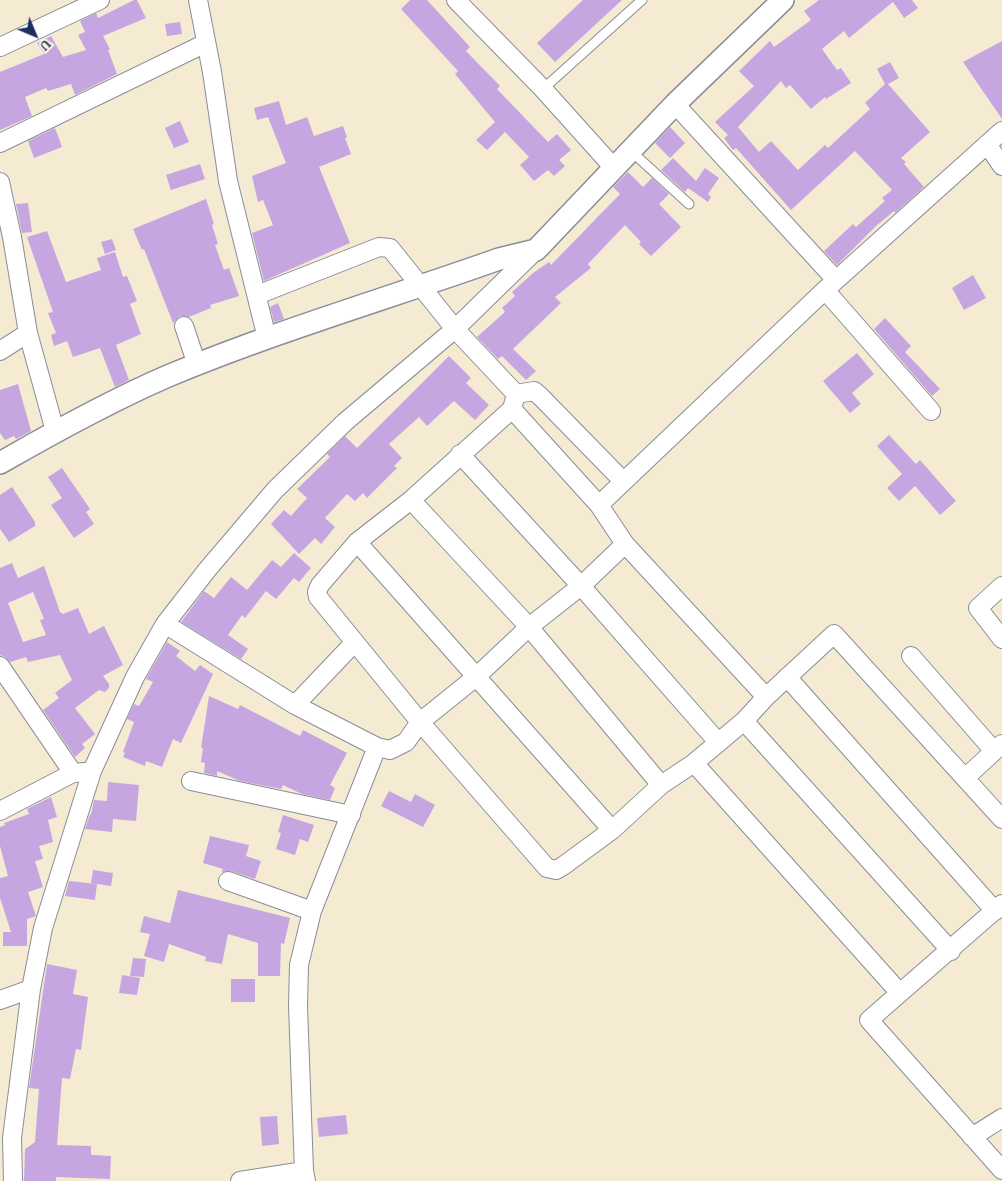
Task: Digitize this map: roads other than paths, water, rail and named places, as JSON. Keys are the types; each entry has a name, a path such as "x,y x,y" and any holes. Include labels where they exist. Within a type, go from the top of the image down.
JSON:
{"street":[{"path":"0,47 100,0"},
{"path":"198,0 228,181 268,338"},
{"path":"456,0 544,89 614,168"},
{"path":"13,1181 12,1138 31,989 43,928 92,771 134,677 165,624 207,570 275,490 345,422 455,329 536,250 675,104 783,0"},
{"path":"0,143 206,43"},
{"path":"675,104 830,285 931,411"},
{"path":"599,505 830,285 1002,131"},
{"path":"987,144 1002,166"},
{"path":"0,182 6,240 28,333 55,432"},
{"path":"257,295 384,246 390,248 599,505 626,544 766,697"},
{"path":"0,463 55,432 166,377 268,338 499,259 536,250"},
{"path":"184,326 197,365"},
{"path":"0,350 28,333"},
{"path":"623,481 534,391 514,402 411,500 357,542 320,585 317,592 318,597 354,643 547,868 556,870 563,866 612,830 661,785 694,763 717,741 744,721 766,697 834,634 1002,819"},
{"path":"460,454 581,586 717,741"},
{"path":"411,500 529,627 661,785"},
{"path":"357,542 612,830"},
{"path":"165,624 295,706 377,748 390,750 406,742 420,722 476,677 529,627 581,586 626,544"},
{"path":"1002,586 978,608 1002,639"},
{"path":"295,706 354,643"},
{"path":"911,656 998,748 965,778"},
{"path":"0,666 74,773"},
{"path":"787,677 998,907 951,951 899,992 870,1020 1002,1170"},
{"path":"744,721 951,951"},
{"path":"240,1181 305,1176 298,965 312,911 377,748"},
{"path":"694,763 899,992"},
{"path":"0,811 74,773 92,771"},
{"path":"191,781 351,815"},
{"path":"228,881 312,911"},
{"path":"0,1000 31,989"},
{"path":"972,1138 1002,1118"}],"lane":[{"path":"544,89 642,0"},
{"path":"631,151 689,204"}]}
